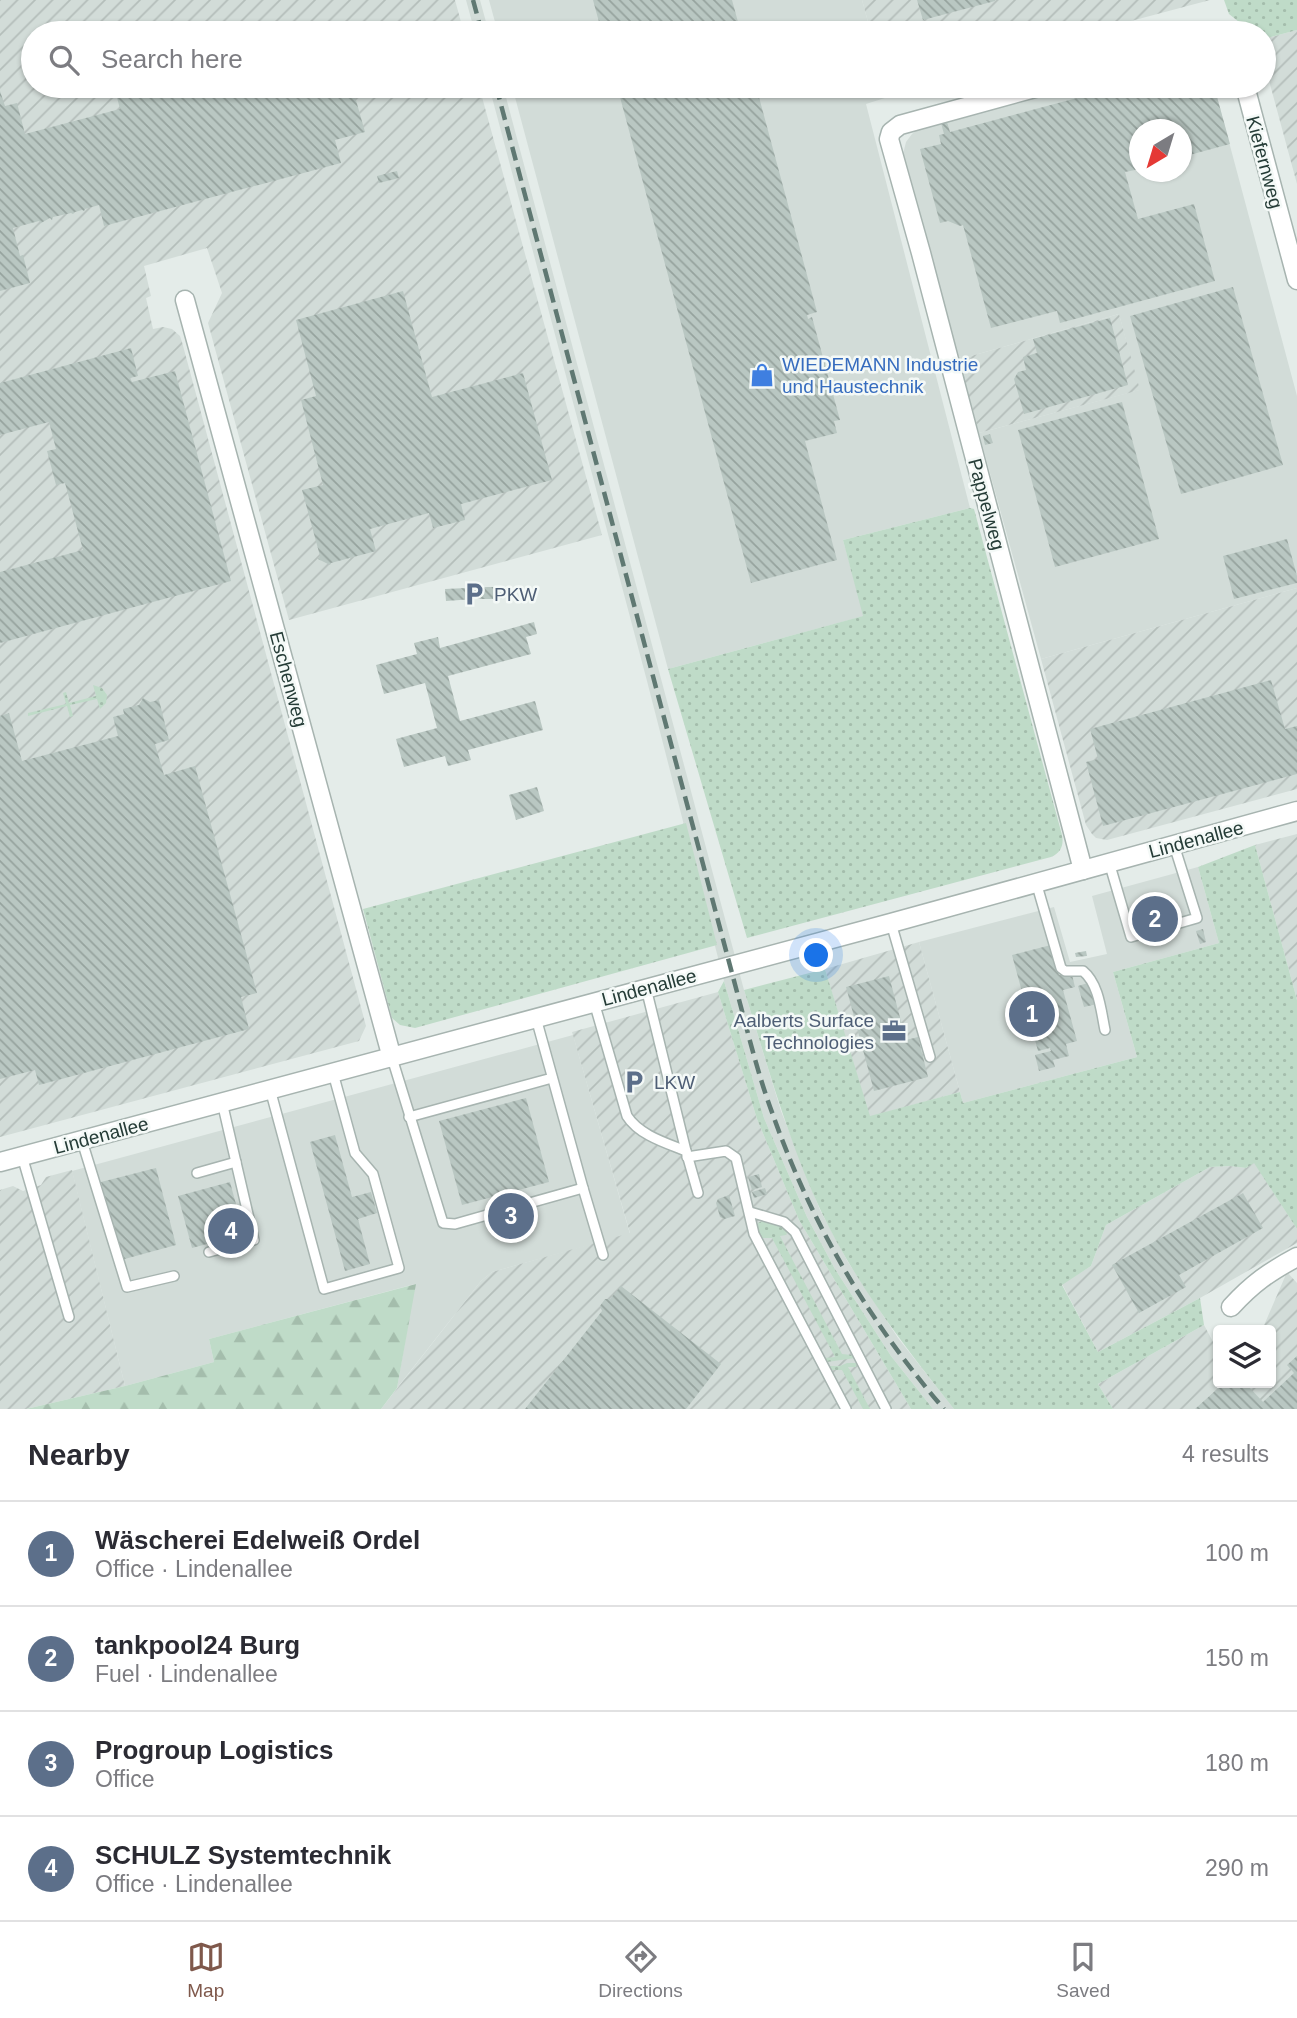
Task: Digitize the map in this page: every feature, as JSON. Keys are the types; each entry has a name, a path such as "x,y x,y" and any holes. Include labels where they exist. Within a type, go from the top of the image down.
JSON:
{"street":[{"name":"Pappelweg","path":"998,98 900,125 891,132 889,139 1083,870"},
{"name":"Kiefernweg","path":"1247,98 1297,280"},
{"name":"Eschenweg","path":"186,300 392,1058"},
{"name":"Lindenallee","path":"0,1162 1297,811"},
{"path":"1231,1307 1250,1286 1297,1256"}],"lane":[{"path":"1109,862 1131,937 1197,918 1174,845"},
{"path":"1036,882 1061,968 1065,971 1083,971 1091,978 1105,1030"},
{"path":"891,923 930,1057"},
{"path":"646,988 698,1193"},
{"path":"594,1002 627,1116 638,1128 687,1154 726,1151 734,1155 754,1234 846,1409"},
{"path":"536,1018 603,1255"},
{"path":"392,1058 443,1223 455,1224 583,1188"},
{"path":"270,1090 324,1289 399,1268 373,1174 355,1153 333,1073"},
{"path":"409,1117 552,1078"},
{"path":"209,1252 254,1240 222,1102"},
{"path":"82,1141 127,1287 174,1276"},
{"path":"22,1156 69,1317"},
{"path":"197,1173 236,1162"},
{"path":"750,1212 784,1222 794,1232 886,1409"}],"shaded area":[{"path":"0,0 455,0 461,21 21,21 21,98 482,98 602,535 289,620 208,323 222,293 207,248 144,266 151,296 146,298 153,329 172,329 182,342 366,1026 359,1041 0,1137"},
{"path":"466,0 480,0 486,21 472,21"},
{"path":"489,0 862,0 868,21 495,21"},
{"path":"862,0 1210,0 1131,21 868,21"},
{"path":"1297,30 1297,184 1274,98 1276,98 1276,36"},
{"path":"492,98 506,98 744,990 781,1111 820,1210 848,1262 898,1338 954,1409 933,1409 891,1356 835,1269 807,1217 764,1118 724,981"},
{"name":"WIEDEMANN Industrie und Haustechnik","path":"515,98 885,98 866,104 970,508 843,540 864,616 668,669"},
{"path":"1028,98 1217,98 1297,396 1297,588 1041,659 979,433 1139,390 1119,314 964,358 958,356 903,154 906,142 920,127"},
{"path":"1119,314 1140,390 979,433 958,356 964,358"},
{"path":"1297,588 1297,789 1107,840 1096,838 1086,825 1041,659"},
{"path":"1297,834 1297,1000 1255,845"},
{"path":"1198,867 1219,943 1113,972 1137,1057 963,1103 919,942 1054,907 1070,962 1107,954 1092,896"},
{"name":"Aalberts Surface Technologies","path":"919,942 960,1092 869,1117 825,969"},
{"path":"718,992 757,1119 799,1220 911,1409 381,1409 481,1281 492,1272 630,1233 572,1032"},
{"path":"573,1035 630,1234 492,1272 481,1281 397,1388 415,1284 209,1339 214,1362 125,1386 72,1171"},
{"path":"1254,1162 1297,1229 1297,1243 1098,1352 1062,1284 1091,1266 1106,1225 1210,1167 1246,1168"},
{"path":"72,1170 125,1386 26,1409 0,1409 0,1190 13,1186 23,1191 41,1185 46,1177"},
{"path":"1287,1272 1297,1283 1297,1409 1113,1409 1098,1384 1204,1325 1213,1342 1213,1388 1276,1388 1276,1325 1264,1325"}],"green space":[{"path":"1224,0 1297,0 1297,30 1276,36 1276,21 1238,21 1229,14"},
{"path":"974,509 1062,835 1061,848 1051,857 747,938 668,669 863,616 843,540"},
{"path":"93,685 102,688 107,695 106,703 100,709 97,699 70,705 73,716 70,717 67,706 28,716 28,713 66,704 63,693 66,692 69,703 96,696"},
{"path":"686,823 717,945 415,1028 400,1025 392,1018 363,909"},
{"path":"1255,845 1297,1000 1297,1229 1254,1163 1246,1168 1210,1167 1106,1225 1091,1266 1062,1285 1098,1352 1200,1298 1204,1325 1098,1384 1113,1409 954,1409 899,1338 834,1238 788,1130 744,990 825,969 870,1116 960,1092 963,1103 1137,1057 1113,972 1219,943 1198,867"},
{"path":"724,981 764,1118 807,1217 835,1269 891,1356 933,1409 911,1409 799,1220 757,1119 718,992"},
{"path":"762,1221 783,1226 788,1231 786,1235 780,1236 842,1354 855,1358 827,1362 825,1358 835,1357 772,1238 762,1238 757,1228"},
{"path":"416,1284 397,1388 381,1409 26,1409 214,1362 209,1339"},
{"path":"857,1363 856,1367 848,1367 870,1409 863,1409 842,1370 831,1370 829,1366"}],"building":[{"path":"593,0 732,0 738,21 599,21"},
{"path":"917,0 995,0 995,1 923,20"},
{"path":"0,91 5,106 17,103 25,134 120,109 117,98 355,98 365,132 335,140 341,163 104,226 99,205 73,214 53,217 52,220 50,218 41,223 39,221 13,228 30,283 0,291"},
{"path":"620,98 759,98 817,312 807,315 808,319 812,317 840,420 834,421 837,433 805,441 837,560 751,583"},
{"path":"1077,98 1217,98 1230,144 1192,154 1192,119 1129,119 1129,171 1125,172 1138,219 1194,204 1215,281 1060,323 1057,311 991,328 963,225 948,221 940,223 920,149 941,144 939,135 944,134 941,123 947,122 950,132"},
{"path":"397,171 399,178 379,183 377,176"},
{"path":"1233,287 1283,465 1181,494 1130,316"},
{"path":"403,291 432,397 523,373 552,480 461,504 465,520 433,528 429,513 370,529 376,551 330,565 318,559 320,556 302,490 323,485 301,400 316,396 296,320"},
{"path":"1110,318 1128,385 1024,414 1014,379 1018,372 1026,370 1023,357 1037,353 1033,339"},
{"path":"131,348 138,376 130,378 132,382 175,371 231,581 0,643 0,572 83,550 65,483 56,485 47,451 56,449 49,422 0,435 0,383"},
{"path":"1122,402 1159,539 1055,567 1018,430"},
{"path":"990,434 993,443 985,445 983,436"},
{"path":"1287,539 1297,583 1234,599 1223,556"},
{"name":"PKW","path":"502,587 502,599 446,601 445,589"},
{"path":"534,622 537,634 526,637 531,654 448,676 460,721 535,701 543,730 468,750 471,760 448,766 445,756 404,767 396,739 437,728 425,683 384,694 376,665 417,654 414,643 438,637 440,648"},
{"path":"1271,680 1285,729 1297,726 1297,774 1103,826 1086,762 1098,759 1090,729"},
{"path":"143,698 150,702 159,700 169,740 155,744 164,775 195,766 257,993 241,997 249,1029 39,1085 35,1070 0,1079 0,716 9,713 22,761 118,736 113,717 124,714 123,709 139,705"},
{"path":"537,787 544,811 516,820 509,795"},
{"path":"1203,929 1206,942 1200,944 1196,931"},
{"path":"1051,945 1059,975 1071,971 1075,987 1063,990 1077,1041 1066,1044 1069,1056 1053,1060 1055,1067 1039,1071 1035,1055 1051,1051 1050,1048 1038,1051 1012,955"},
{"path":"1086,951 1087,956 1076,957 1075,953"},
{"path":"889,976 906,1040 918,1037 928,1077 874,1091 846,987"},
{"path":"1091,982 1097,1004 1084,1007 1078,986"},
{"path":"526,1098 549,1182 462,1205 439,1121"},
{"path":"335,1135 352,1197 371,1192 377,1213 358,1219 370,1264 345,1271 310,1142"},
{"path":"156,1168 176,1245 121,1260 101,1182"},
{"path":"759,1174 762,1187 752,1190 748,1177"},
{"path":"230,1182 244,1234 192,1248 178,1196"},
{"path":"765,1188 767,1194 754,1198 752,1192"},
{"path":"1243,1193 1263,1228 1179,1275 1186,1287 1139,1313 1112,1265"},
{"path":"729,1195 735,1216 724,1219 720,1217 716,1203 718,1199"},
{"path":"621,1286 721,1364 686,1409 525,1409 602,1311 600,1306 605,1299 610,1299"},
{"path":"1297,1356 1297,1409 1195,1409 1218,1388 1250,1388 1263,1402 1294,1373 1287,1365"}],"railway":[{"path":"473,0 479,21"},
{"path":"499,98 749,1038 768,1100 805,1194 845,1270 891,1342 944,1409"}],"place":[{"name":"WIEDEMANN Industrie und Haustechnik","path":"762,375"},
{"name":"PKW","path":"474,594"},
{"name":"tankpool24 Burg","path":"1155,919"},
{"name":"Wäscherei Edelweiß Ordel","path":"1032,1014"},
{"name":"Aalberts Surface Technologies","path":"894,1031"},
{"name":"LKW","path":"634,1082"},
{"name":"Progroup Logistics","path":"511,1216"},
{"name":"SCHULZ Systemtechnik","path":"231,1231"}]}
